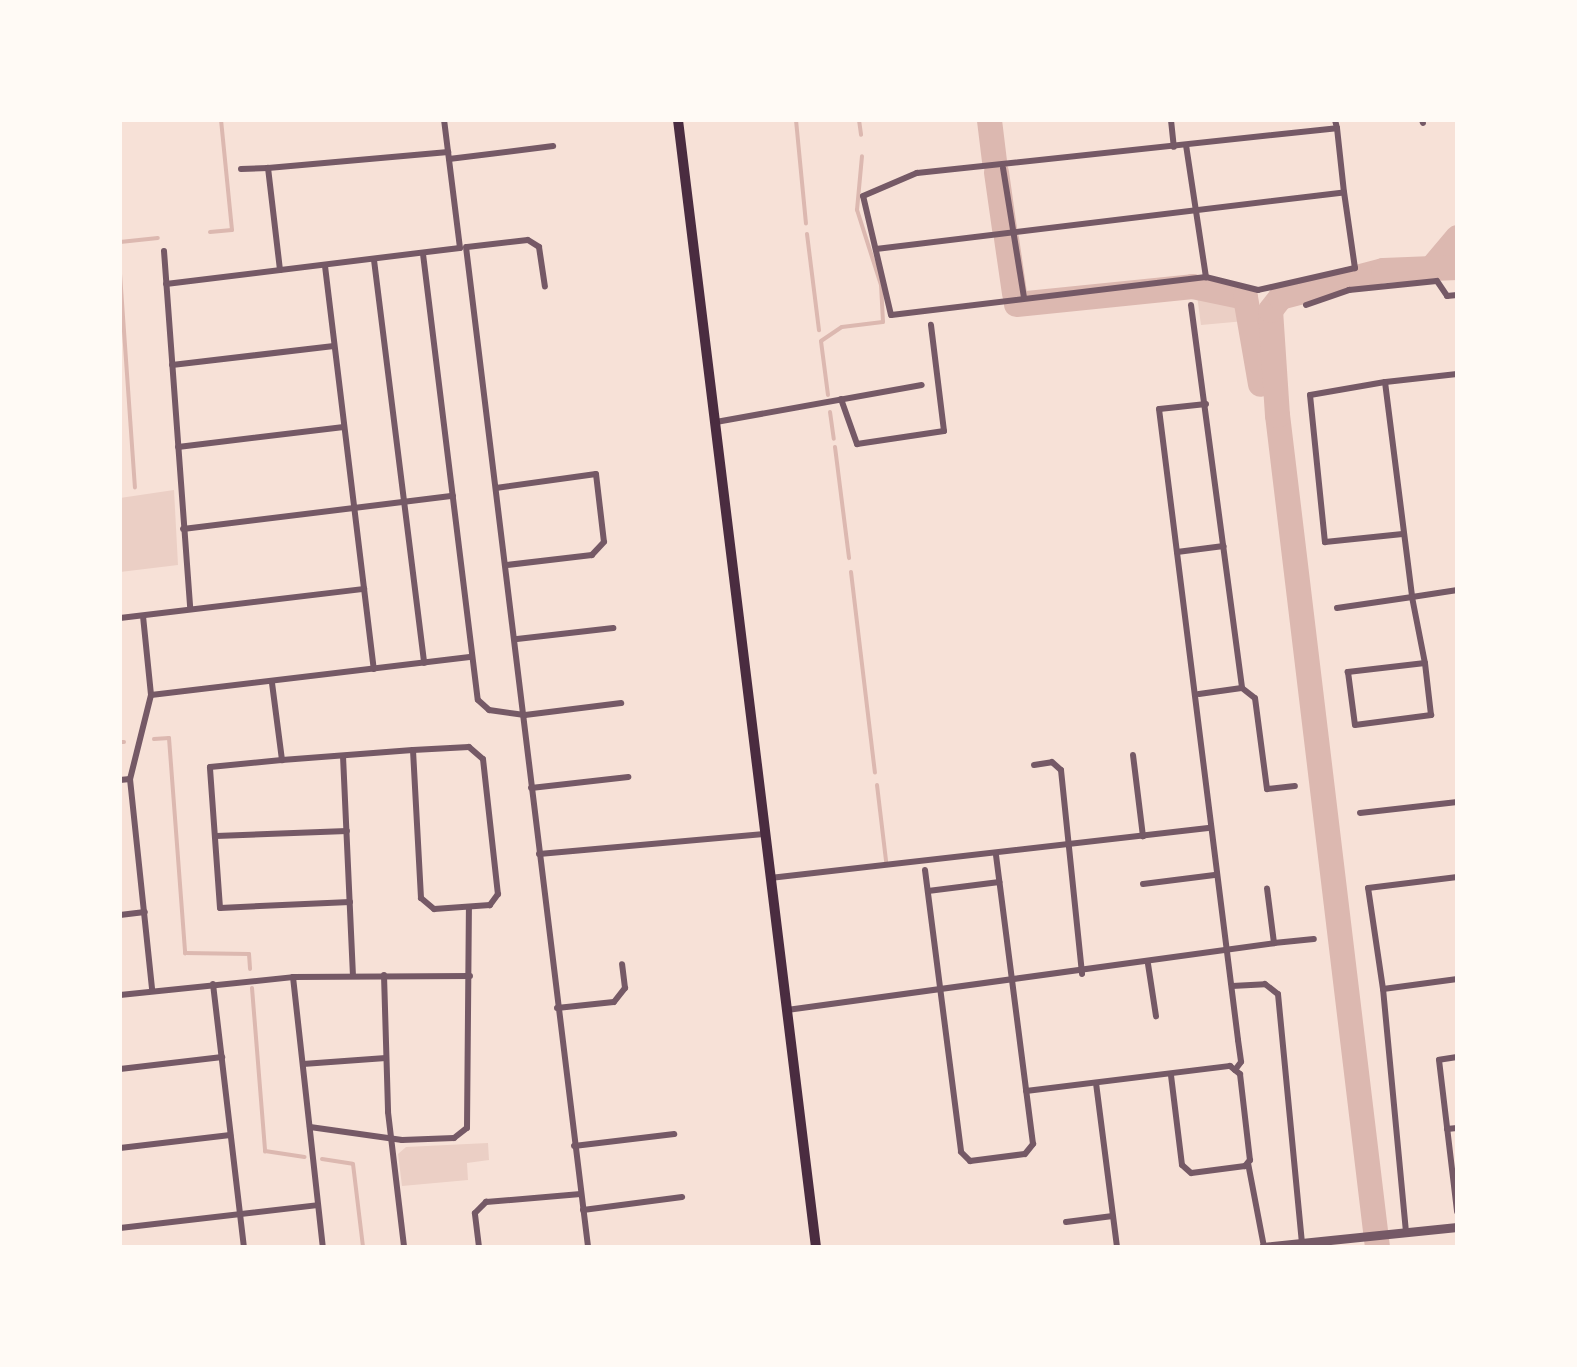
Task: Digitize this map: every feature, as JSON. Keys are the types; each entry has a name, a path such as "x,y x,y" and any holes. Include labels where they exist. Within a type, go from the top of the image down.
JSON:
{"main road":[{"path":"678,120 816,1247"}],"street":[{"path":"444,120 517,639 531,788 588,1247"},
{"path":"1171,120 1174,146"},
{"path":"1336,124 1355,268 1258,290 1206,277 890,315 863,196 917,173 1004,168 1186,145 1336,124"},
{"path":"1186,145 1206,277"},
{"path":"241,169 553,146"},
{"path":"268,168 280,270"},
{"path":"1004,168 1024,298"},
{"path":"876,250 1344,192"},
{"path":"166,284 528,240 539,247 545,287"},
{"path":"164,251 190,609"},
{"path":"424,254 478,700 489,710 525,715 621,703"},
{"path":"374,260 424,663"},
{"path":"324,266 374,669"},
{"path":"1306,305 1349,290 1437,280 1447,296 1457,295"},
{"path":"1191,305 1242,688 1255,698 1267,789 1295,786"},
{"path":"841,399 857,444 944,432 931,325"},
{"path":"172,366 334,346"},
{"path":"1403,534 1325,542 1310,395 1457,374"},
{"path":"1385,382 1403,534 1425,663 1431,715 1355,725 1348,672 1425,663"},
{"path":"715,422 922,385"},
{"path":"1026,1091 1234,1070 1241,1062 1208,828 1198,694 1159,409 1206,404"},
{"path":"178,447 344,427"},
{"path":"496,488 596,474 604,542 592,554 507,565"},
{"path":"183,529 453,496"},
{"path":"1177,552 1224,546"},
{"path":"120,618 364,588"},
{"path":"1336,608 1457,590"},
{"path":"143,616 151,695 130,779 152,990"},
{"path":"517,639 613,628"},
{"path":"151,695 472,657"},
{"path":"272,682 282,760"},
{"path":"1198,694 1242,688"},
{"path":"350,902 220,908 210,767 282,760 413,750 470,747 483,759 498,894 490,905 434,909 421,898 413,750"},
{"path":"1133,755 1143,836"},
{"path":"343,756 353,974"},
{"path":"1034,765 1052,762 1060,770 1082,974"},
{"path":"531,788 628,777"},
{"path":"120,780 130,779"},
{"path":"1360,813 1457,802"},
{"path":"770,878 1208,828"},
{"path":"216,836 347,830"},
{"path":"539,854 764,834"},
{"path":"926,870 961,1152 970,1161 1025,1154 1033,1144 996,855"},
{"path":"1143,884 1214,875"},
{"path":"1406,1232 1383,989 1368,888 1457,877"},
{"path":"928,891 1000,882"},
{"path":"1267,888 1274,943"},
{"path":"310,1127 390,1138 454,1138 467,1128 469,907"},
{"path":"120,914 145,912"},
{"path":"787,1010 1082,974 1314,938"},
{"path":"557,1008 614,1002 624,988 622,964"},
{"path":"1148,964 1156,1016"},
{"path":"384,975 390,1138 404,1247"},
{"path":"120,996 293,977 470,976"},
{"path":"293,977 323,1247"},
{"path":"1383,989 1457,979"},
{"path":"213,984 244,1247"},
{"path":"1232,986 1266,984 1278,994 1302,1243"},
{"path":"120,1069 222,1057"},
{"path":"1457,1057 1439,1060 1457,1212"},
{"path":"303,1064 386,1058"},
{"path":"1234,1070 1264,1247 1457,1227"},
{"path":"1171,1075 1182,1166 1190,1173 1248,1163"},
{"path":"1096,1083 1118,1247"},
{"path":"1446,1129 1457,1128"},
{"path":"574,1146 674,1134"},
{"path":"120,1148 230,1135"},
{"path":"479,1247 476,1213 486,1202 580,1194"},
{"path":"583,1210 682,1197"},
{"path":"120,1228 318,1204"},
{"path":"1066,1222 1113,1216"}],"shaded area":[{"path":"1197,295 1239,304 1245,321 1201,325"},
{"path":"174,490 178,565 120,572 120,498"},
{"path":"488,1143 489,1160 467,1163 468,1180 402,1186 398,1154 406,1147"}],"waterway":[{"path":"210,232 232,230 221,120"},
{"path":"796,120 806,224"},
{"path":"859,120 861,135"},
{"path":"989,120 994,161"},
{"path":"828,395 821,341 842,327 883,322 881,285 857,210 862,156"},
{"path":"996,172 1004,228"},
{"path":"807,234 819,330"},
{"path":"1430,269 1457,237"},
{"path":"120,242 158,238"},
{"path":"1006,238 1014,293"},
{"path":"1377,1247 1277,415 1270,310 1280,297 1383,270 1457,267"},
{"path":"120,274 135,487"},
{"path":"1016,304 1192,286 1245,297 1260,384"},
{"path":"830,412 834,439"},
{"path":"835,447 849,558"},
{"path":"851,572 875,773"},
{"path":"154,739 169,738 185,953 249,954 250,969"},
{"path":"877,785 886,861"},
{"path":"252,988 265,1151 305,1157"},
{"path":"322,1159 353,1164 363,1247"}]}
